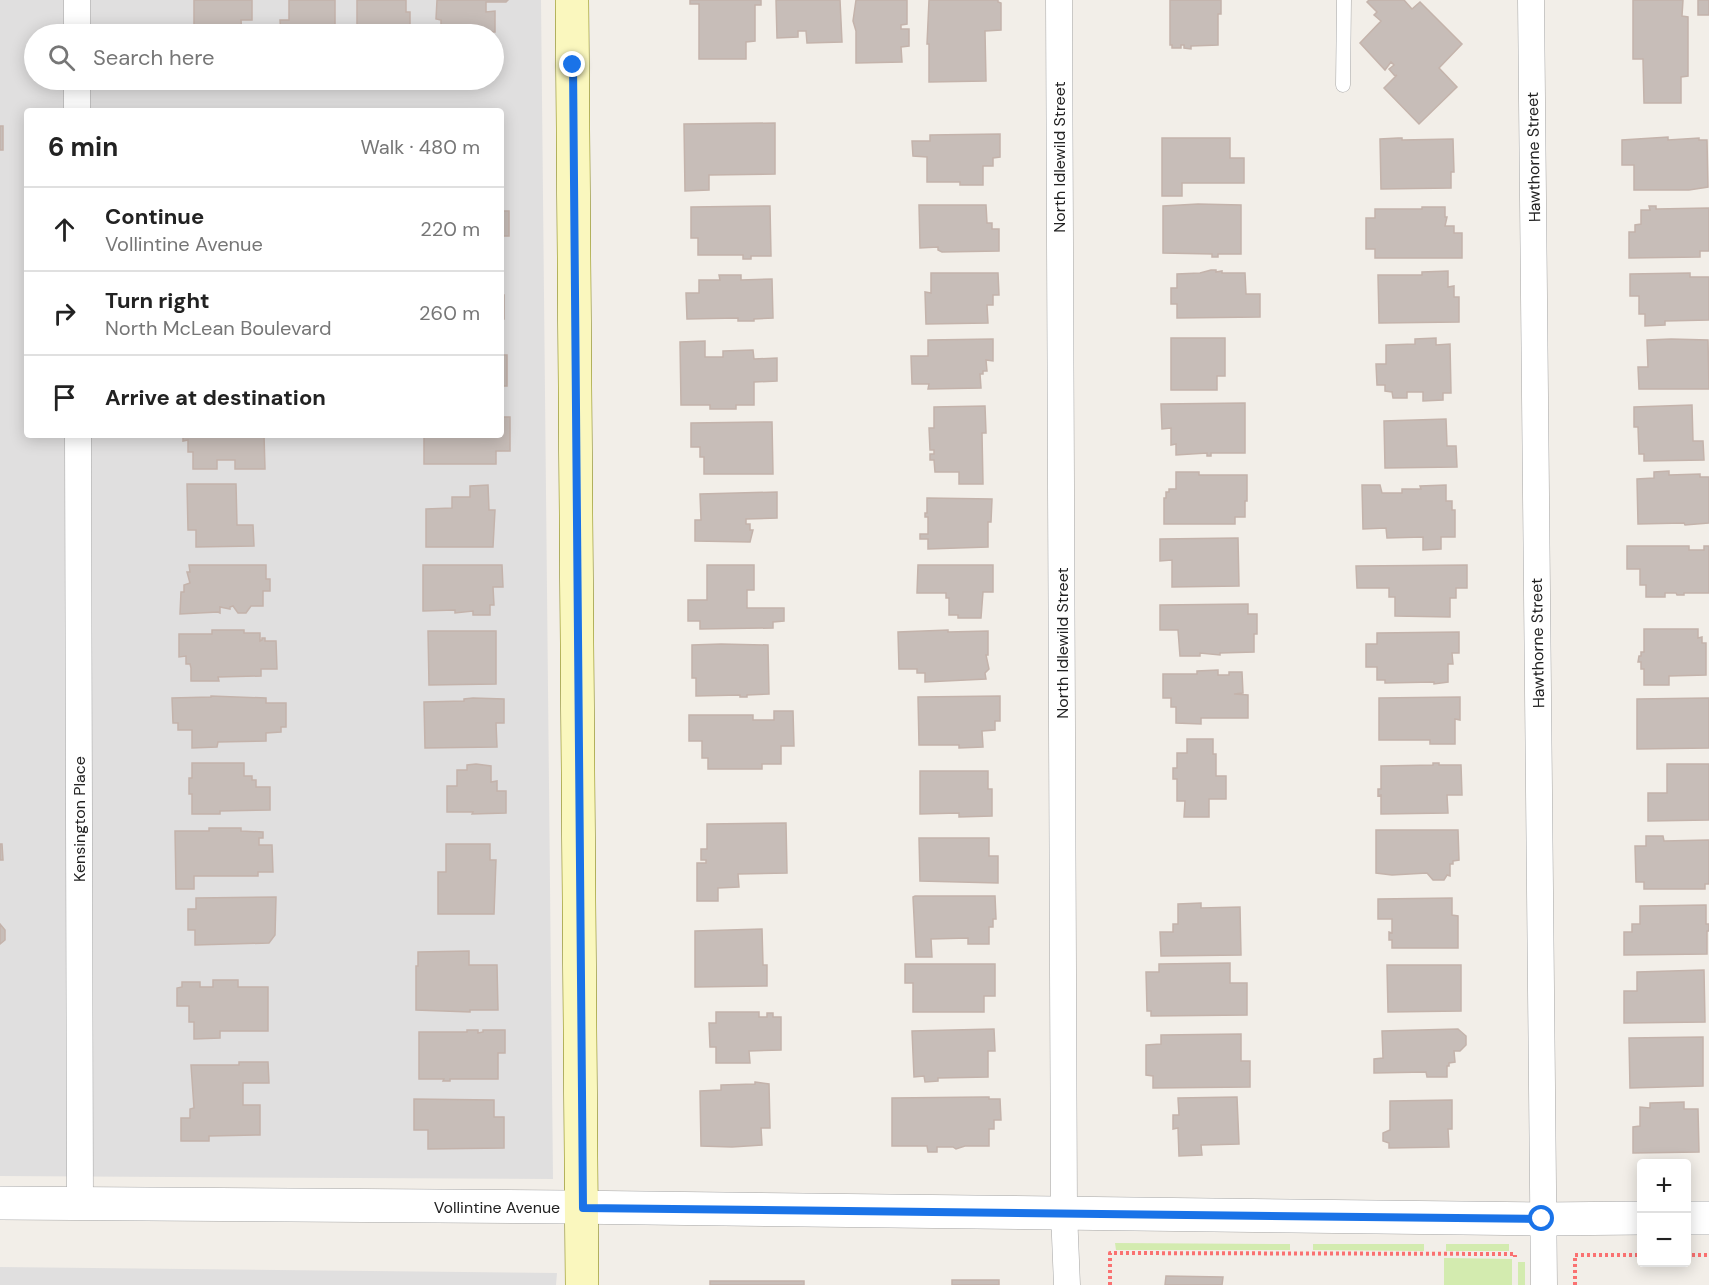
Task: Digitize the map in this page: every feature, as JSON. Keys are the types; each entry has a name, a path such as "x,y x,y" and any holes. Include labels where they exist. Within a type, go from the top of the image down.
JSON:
{"main road":[{"path":"572,0 582,1285"}],"street":[{"path":"77,0 77,24"},
{"name":"North Idlewild Street","path":"1059,0 1064,1212 1067,1285"},
{"name":"Hawthorne Street","path":"1531,0 1544,1285"},
{"path":"77,90 77,108"},
{"name":"Kensington Place","path":"78,438 80,1204"},
{"name":"Vollintine Avenue","path":"0,1203 1064,1212 1542,1219 1637,1218"},
{"path":"1691,1218 1709,1218"}],"lane":[{"path":"1342,85 1344,0"}],"path":[{"path":"1110,1285 1110,1253 1515,1254"},
{"path":"1575,1285 1575,1255 1637,1255"},
{"path":"1691,1255 1709,1255"}],"shaded area":[{"path":"0,0 541,0 553,1179 0,1176"},
{"path":"0,1267 557,1273 556,1285 0,1285"}],"green space":[{"path":"1115,1243 1290,1244 1290,1250 1116,1250"},
{"path":"1313,1244 1424,1244 1424,1251 1313,1250"},
{"path":"1446,1244 1509,1244 1509,1251 1446,1251"},
{"path":"1444,1258 1512,1259 1512,1285 1444,1285"},
{"path":"1518,1262 1525,1262 1525,1285 1518,1285"}],"building":[{"path":"194,0 252,0 252,20 241,20 241,24 194,24"},
{"path":"289,0 335,0 335,24 280,24 280,20 289,20"},
{"path":"357,0 406,0 406,12 410,12 410,24 357,24"},
{"path":"437,0 508,0 506,2 486,2 486,12 495,11 495,24 441,24 441,20 436,19"},
{"path":"690,0 761,0 761,5 755,5 755,41 746,42 746,59 699,59 699,4 690,4"},
{"path":"776,0 840,0 842,42 807,43 806,31 798,31 798,37 777,38"},
{"path":"856,0 907,0 907,24 901,25 901,29 909,29 909,46 901,47 902,62 856,63 856,31 853,21"},
{"path":"929,0 998,0 1001,3 1001,30 985,31 986,81 929,82 929,44 927,44"},
{"path":"1170,0 1221,0 1221,14 1218,14 1218,45 1191,46 1191,49 1181,45 1181,48 1172,48 1170,45"},
{"path":"1369,0 1404,0 1412,9 1420,2 1462,44 1439,68 1457,87 1419,124 1384,88 1397,75 1395,76 1389,69 1394,65 1391,62 1385,70 1360,43 1381,21 1374,15 1377,12 1367,2"},
{"path":"1633,0 1683,0 1682,16 1688,17 1688,76 1681,77 1681,103 1644,103 1643,59 1633,59"},
{"path":"1698,0 1709,0 1709,15 1698,15"},
{"path":"775,123 775,174 709,175 709,190 685,191 684,124"},
{"path":"0,126 3,126 3,150 0,150"},
{"path":"1000,134 1000,157 993,158 993,166 983,166 983,185 927,182 927,157 913,156 912,141 930,141 930,135"},
{"path":"1668,137 1668,140 1699,138 1699,140 1707,140 1708,187 1689,190 1634,190 1634,165 1622,165 1622,140"},
{"path":"1162,138 1230,138 1230,158 1244,158 1244,183 1182,183 1182,196 1162,196"},
{"path":"1402,138 1402,140 1453,139 1454,172 1451,172 1451,188 1381,189 1380,139"},
{"path":"919,205 986,205 987,223 992,223 992,229 999,229 999,251 942,252 938,250 938,247 920,248"},
{"path":"1241,205 1241,254 1218,254 1218,257 1212,257 1212,254 1163,253 1163,206"},
{"path":"770,206 771,256 751,256 751,259 743,259 743,255 698,255 698,238 691,238 691,207"},
{"path":"1649,206 1656,206 1656,209 1709,208 1709,251 1700,251 1700,257 1629,258 1629,232 1635,232 1635,225 1641,224 1641,210 1650,210"},
{"path":"1422,207 1445,207 1445,217 1447,217 1445,226 1454,226 1454,233 1462,233 1462,258 1375,258 1375,249 1366,249 1366,218 1375,218 1375,209 1422,209"},
{"path":"504,211 509,211 509,236 504,236"},
{"path":"1222,271 1222,273 1245,273 1246,294 1260,294 1260,317 1177,318 1177,304 1171,304 1171,288 1177,288 1177,274"},
{"path":"1448,271 1448,287 1454,286 1454,297 1459,297 1459,322 1379,323 1378,275 1422,275 1422,272"},
{"path":"931,273 998,273 999,295 993,295 993,305 987,305 988,323 926,324 925,292 931,293"},
{"path":"1690,273 1690,277 1709,277 1709,320 1665,321 1665,325 1645,326 1645,314 1639,314 1639,296 1630,296 1630,274"},
{"path":"719,275 741,275 741,280 772,279 773,318 754,319 754,321 738,321 738,318 687,319 686,293 699,293 699,280 720,280"},
{"path":"1171,338 1225,338 1225,376 1217,376 1217,390 1171,390"},
{"path":"1436,338 1436,345 1450,344 1451,393 1443,393 1443,400 1423,401 1423,392 1407,392 1407,398 1393,398 1392,392 1385,391 1385,385 1377,385 1376,364 1386,364 1386,345 1415,344 1415,339"},
{"path":"993,339 993,361 986,360 987,371 980,374 981,388 928,389 929,384 912,384 911,356 928,356 928,340"},
{"path":"1647,340 1708,340 1709,389 1639,389 1638,367 1648,367"},
{"path":"705,341 705,357 723,357 723,351 753,350 754,359 777,358 777,381 754,382 754,405 736,405 736,409 710,409 710,405 681,405 680,342"},
{"path":"504,355 507,355 507,386 504,386"},
{"path":"1245,403 1245,453 1211,453 1211,456 1207,456 1207,453 1176,455 1176,444 1171,445 1171,428 1162,429 1161,404"},
{"path":"1692,405 1693,441 1703,441 1704,460 1644,461 1644,454 1639,454 1638,427 1634,427 1634,407"},
{"path":"985,406 986,433 982,433 983,484 959,484 959,472 935,472 934,460 930,460 930,454 934,454 934,450 930,450 929,428 934,428 934,407"},
{"path":"504,417 510,417 510,451 496,451 496,464 424,464 424,438 504,438"},
{"path":"1446,419 1447,446 1456,446 1457,467 1385,468 1384,421"},
{"path":"772,422 773,474 704,474 704,457 700,457 700,447 691,447 691,423"},
{"path":"183,438 264,438 265,469 235,469 235,460 217,460 217,469 193,469 193,452 188,452 188,440 183,441"},
{"path":"1669,471 1669,475 1700,474 1700,477 1709,477 1709,523 1638,524 1637,479 1654,478 1654,472"},
{"path":"1176,472 1199,472 1199,475 1247,475 1245,517 1235,517 1235,524 1164,524 1164,498 1169,489 1176,489"},
{"path":"187,484 236,484 237,525 253,525 254,546 196,547 196,530 188,530"},
{"path":"488,485 489,510 495,510 493,547 426,547 426,509 452,508 452,497 470,497 470,486"},
{"path":"1362,485 1380,485 1382,493 1402,493 1402,489 1446,485 1446,501 1452,501 1452,510 1455,510 1455,537 1441,537 1441,549 1423,550 1423,537 1387,538 1386,528 1363,529"},
{"path":"777,492 777,518 746,519 746,524 750,524 750,530 753,530 750,542 695,541 695,520 701,520 700,494"},
{"path":"927,498 992,499 991,522 988,522 988,547 928,549 928,539 920,539 920,534 928,534 928,517 925,517"},
{"path":"1238,538 1239,586 1172,587 1172,560 1160,561 1160,539"},
{"path":"1627,546 1689,546 1689,550 1704,550 1704,546 1709,546 1709,593 1677,595 1676,593 1665,593 1665,597 1646,597 1646,585 1640,585 1640,569 1627,569"},
{"path":"189,565 266,565 266,579 270,579 270,591 263,591 263,606 251,606 246,613 238,613 233,606 230,609 220,607 220,613 180,614 181,592 184,592 184,585 190,583 187,572 190,572"},
{"path":"423,565 502,565 503,587 493,587 494,605 490,605 490,615 473,615 473,611 455,613 455,610 423,611"},
{"path":"707,565 754,565 754,590 747,590 747,608 784,608 784,621 773,622 773,628 700,629 700,621 688,621 688,600 707,600"},
{"path":"918,565 993,565 993,592 983,592 981,618 958,618 958,615 949,615 949,598 946,598 946,593 917,593"},
{"path":"1467,565 1467,588 1456,588 1456,598 1450,598 1450,617 1395,616 1395,597 1389,597 1389,588 1357,588 1356,566"},
{"path":"1248,604 1248,614 1257,614 1254,652 1220,653 1220,655 1200,653 1200,656 1180,656 1178,630 1160,630 1160,605"},
{"path":"1644,629 1698,629 1698,638 1702,637 1702,643 1706,643 1706,675 1669,676 1669,685 1644,685 1644,669 1641,669 1641,662 1638,662 1641,652 1644,652"},
{"path":"212,630 244,630 244,633 260,633 260,641 265,638 265,641 276,641 277,669 261,669 261,676 218,677 219,681 191,681 191,668 190,664 186,664 186,656 179,657 179,634 212,634"},
{"path":"948,630 948,632 988,631 988,655 986,655 989,669 985,673 986,679 925,682 925,673 917,673 917,669 899,669 898,632"},
{"path":"428,631 496,631 496,684 429,685"},
{"path":"1459,632 1459,653 1452,653 1453,664 1448,664 1448,682 1385,683 1385,680 1377,680 1377,667 1366,667 1366,644 1377,644 1377,633"},
{"path":"692,645 768,645 769,694 747,695 747,697 740,697 740,695 696,696 696,678 692,678"},
{"path":"1218,670 1218,675 1242,672 1243,693 1234,694 1248,695 1248,718 1201,718 1201,724 1176,723 1176,707 1171,707 1171,698 1163,698 1163,674 1197,674 1197,671"},
{"path":"211,696 266,698 266,703 286,703 286,727 281,727 281,732 266,733 266,741 218,742 217,747 192,748 192,730 178,730 178,723 173,723 172,698"},
{"path":"1000,696 1000,721 995,721 995,730 982,731 983,747 919,745 918,697"},
{"path":"1460,697 1460,720 1455,719 1455,744 1430,744 1430,740 1379,740 1379,698"},
{"path":"1709,698 1709,748 1637,749 1637,699"},
{"path":"464,699 504,699 504,723 496,723 497,747 425,748 424,702 464,701"},
{"path":"774,711 793,711 794,746 781,746 781,764 762,764 762,769 708,769 708,758 702,758 702,741 689,741 689,715 753,715 753,720 774,720"},
{"path":"1187,739 1213,739 1216,776 1226,776 1226,799 1209,799 1209,817 1184,817 1185,801 1177,801 1177,779 1173,779 1173,768 1177,768 1177,753 1187,753"},
{"path":"192,763 244,763 244,776 252,776 252,780 256,780 256,787 270,787 270,810 192,814 189,778 192,778"},
{"path":"1433,763 1461,765 1462,795 1447,795 1448,813 1381,814 1381,795 1378,796 1378,789 1381,789 1381,766 1433,765"},
{"path":"1667,764 1709,764 1709,820 1648,821 1648,793 1667,793"},
{"path":"467,765 491,766 491,782 497,781 497,791 506,791 506,813 447,812 447,786 457,786 457,770 467,770"},
{"path":"920,771 988,771 988,789 992,789 992,816 959,817 959,813 920,814"},
{"path":"786,823 787,873 738,874 739,887 718,888 718,901 697,901 697,863 706,863 706,860 701,860 701,849 707,849 707,824"},
{"path":"209,828 241,828 241,831 263,832 263,838 259,838 259,845 272,845 273,872 258,872 258,876 194,876 194,889 176,889 175,831 209,831"},
{"path":"1376,830 1458,830 1459,860 1450,864 1450,876 1447,875 1444,880 1433,880 1427,873 1392,875 1376,873"},
{"path":"1646,836 1663,836 1664,841 1709,840 1709,884 1705,884 1705,889 1644,889 1644,882 1636,882 1635,846 1646,846"},
{"path":"919,838 989,838 989,856 998,856 998,883 920,881"},
{"path":"0,844 2,844 3,860 0,860"},
{"path":"446,844 490,844 490,860 496,860 494,914 438,914 438,872 446,872"},
{"path":"995,896 996,919 993,919 993,927 989,927 989,944 968,944 968,938 931,939 932,957 916,957 913,897"},
{"path":"276,897 275,935 269,943 195,945 195,930 188,930 188,909 196,909 196,898"},
{"path":"1452,898 1452,915 1458,916 1458,948 1392,948 1389,932 1392,933 1392,919 1378,919 1378,899"},
{"path":"1201,903 1201,908 1240,907 1241,955 1161,956 1160,932 1173,932 1173,924 1178,924 1178,904"},
{"path":"1706,905 1706,924 1709,924 1707,954 1624,955 1624,932 1632,932 1632,924 1640,924 1640,906"},
{"path":"0,924 5,930 5,940 0,944"},
{"path":"762,929 763,965 767,965 767,986 695,987 695,931"},
{"path":"469,951 469,965 497,965 498,1010 470,1010 470,1012 416,1010 418,952"},
{"path":"1230,963 1230,983 1247,983 1247,1015 1151,1016 1151,1011 1147,1011 1146,972 1159,972 1159,964"},
{"path":"905,964 995,964 995,996 984,996 984,1012 913,1012 913,983 905,983"},
{"path":"1387,965 1461,965 1461,1011 1388,1012"},
{"path":"1704,970 1705,1022 1624,1023 1624,991 1637,991 1637,972"},
{"path":"213,980 238,980 238,987 268,987 268,1031 220,1031 220,1038 194,1039 194,1022 189,1022 189,1006 177,1006 177,988 182,987 182,982 200,982 200,987 213,987"},
{"path":"716,1012 759,1012 759,1017 767,1017 767,1013 773,1013 773,1017 781,1017 781,1050 749,1051 750,1063 716,1063 716,1047 710,1047 709,1023 716,1023"},
{"path":"994,1029 995,1051 988,1051 988,1077 938,1078 938,1081 925,1082 924,1076 914,1077 912,1031"},
{"path":"1458,1029 1466,1036 1466,1045 1460,1051 1454,1051 1455,1062 1447,1066 1447,1077 1427,1077 1426,1072 1374,1073 1374,1059 1383,1058 1382,1031"},
{"path":"467,1030 478,1030 478,1033 483,1030 505,1030 505,1053 498,1053 498,1079 443,1081 444,1079 419,1079 419,1032 467,1032"},
{"path":"1241,1034 1241,1061 1250,1061 1250,1087 1153,1088 1153,1076 1146,1075 1146,1045 1161,1044 1161,1035"},
{"path":"1703,1037 1703,1086 1630,1088 1629,1038"},
{"path":"239,1062 268,1062 269,1083 243,1083 243,1105 260,1105 260,1135 209,1136 209,1141 181,1141 181,1118 190,1118 190,1109 194,1108 191,1065 239,1065"},
{"path":"755,1082 769,1084 770,1128 761,1128 762,1145 701,1146 700,1091 721,1090 721,1085 755,1084"},
{"path":"989,1097 989,1099 1000,1099 1001,1120 994,1120 994,1129 989,1129 989,1146 965,1146 956,1149 937,1147 937,1152 928,1152 927,1146 892,1146 892,1098"},
{"path":"1237,1097 1239,1144 1201,1145 1202,1155 1179,1156 1178,1128 1173,1129 1173,1115 1179,1115 1178,1098"},
{"path":"414,1099 494,1100 494,1117 504,1117 504,1148 428,1149 428,1130 414,1130"},
{"path":"1452,1100 1452,1129 1448,1129 1449,1147 1389,1148 1389,1143 1383,1141 1383,1133 1390,1130 1390,1101"},
{"path":"1684,1102 1684,1109 1698,1109 1699,1152 1633,1153 1633,1127 1640,1126 1640,1107 1650,1108 1650,1103"},
{"path":"1166,1276 1223,1277 1222,1285 1165,1285"},
{"path":"952,1280 999,1280 999,1285 952,1285"},
{"path":"710,1281 804,1281 804,1285 710,1285"}],"route":[{"path":"573,65 583,1208 1542,1219"}]}
